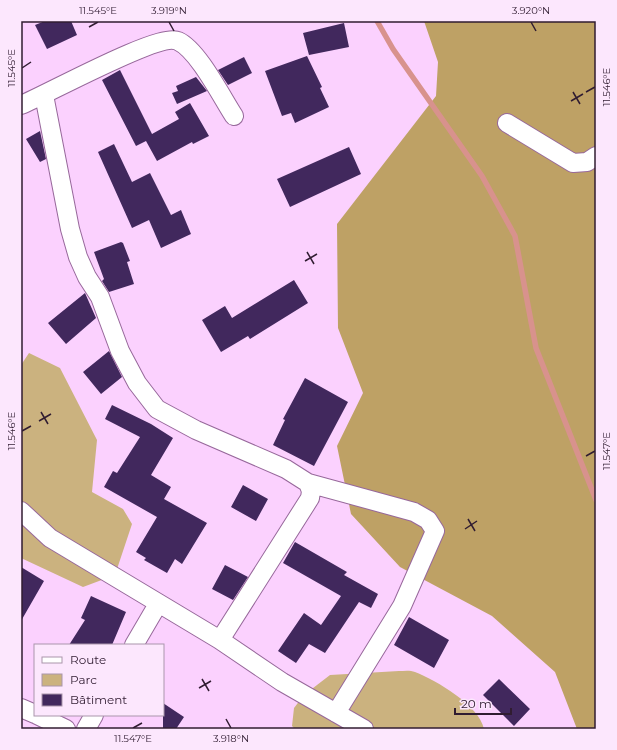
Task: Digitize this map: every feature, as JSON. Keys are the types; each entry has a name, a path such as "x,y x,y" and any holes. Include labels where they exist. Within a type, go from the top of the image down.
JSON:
{"street":[{"path":"21,105 44,95 79,76 157,42 176,40 187,46 199,61 234,116"},
{"path":"44,95 70,229 78,257 87,277 100,297 120,352 137,383 157,409 196,430 286,469 308,483 414,512 428,520 435,531 402,606 336,713"},
{"path":"507,123 573,163 587,162 596,156"},
{"path":"220,640 310,498 311,490 308,483"},
{"path":"21,511 50,538 220,640 282,682 364,729"},
{"path":"135,644 158,604"},
{"path":"21,708 34,714"},
{"path":"38,716 66,729"},
{"path":"86,729 93,716"}],"green space":[{"path":"29,353 60,368 97,440 92,492 123,509 132,524 115,575 83,587 21,558 21,365"},
{"path":"399,671 415,672 434,681 456,695 474,711 481,720 484,729 295,729 292,726 294,708 304,695 330,675"}],"shaded area":[{"path":"424,21 596,21 596,729 577,729 555,672 492,616 400,567 351,514 337,446 363,393 338,328 337,224 436,96 438,62"}],"building":[{"path":"45,21 71,21 77,35 47,49 35,25"},
{"path":"344,23 349,47 309,55 303,33"},
{"path":"307,56 322,87 320,88 329,107 295,123 291,113 282,116 265,71"},
{"path":"244,57 252,73 228,85 218,70"},
{"path":"120,70 152,134 179,119 175,112 190,103 209,136 193,144 192,142 157,161 146,141 136,146 102,80"},
{"path":"196,77 207,91 177,104 172,93 178,91 176,86"},
{"path":"40,131 46,159 40,162 26,139"},
{"path":"114,144 132,182 150,173 171,215 181,210 191,234 161,248 149,220 132,228 98,152"},
{"path":"349,147 361,174 290,207 277,179"},
{"path":"121,242 123,243 130,261 127,262 134,284 109,292 102,281 104,279 94,252"},
{"path":"294,280 308,303 250,339 248,336 221,352 202,320 225,306 232,318"},
{"path":"85,293 96,318 66,344 48,323"},
{"path":"109,351 122,377 101,394 83,372"},
{"path":"305,378 348,402 314,466 273,445 285,420 283,419"},
{"path":"112,405 151,424 173,438 151,475 171,487 164,499 207,523 182,564 175,559 167,573 144,560 146,558 136,552 157,517 104,487 113,471 117,473 140,437 105,419"},
{"path":"243,485 268,499 256,521 231,507"},
{"path":"295,542 347,572 344,575 378,594 371,608 359,602 325,653 309,644 296,663 278,651 304,613 321,625 341,596 283,563"},
{"path":"225,565 248,577 233,600 212,589"},
{"path":"21,567 44,581 21,621"},
{"path":"91,596 126,612 112,644 70,644 85,620 81,618"},
{"path":"409,617 449,640 434,668 394,645"},
{"path":"499,679 530,709 514,726 483,695"},
{"path":"164,704 184,717 176,729 163,729"}],"waterway":[{"path":"377,21 393,49 482,176 515,236 536,348 596,500"}]}
